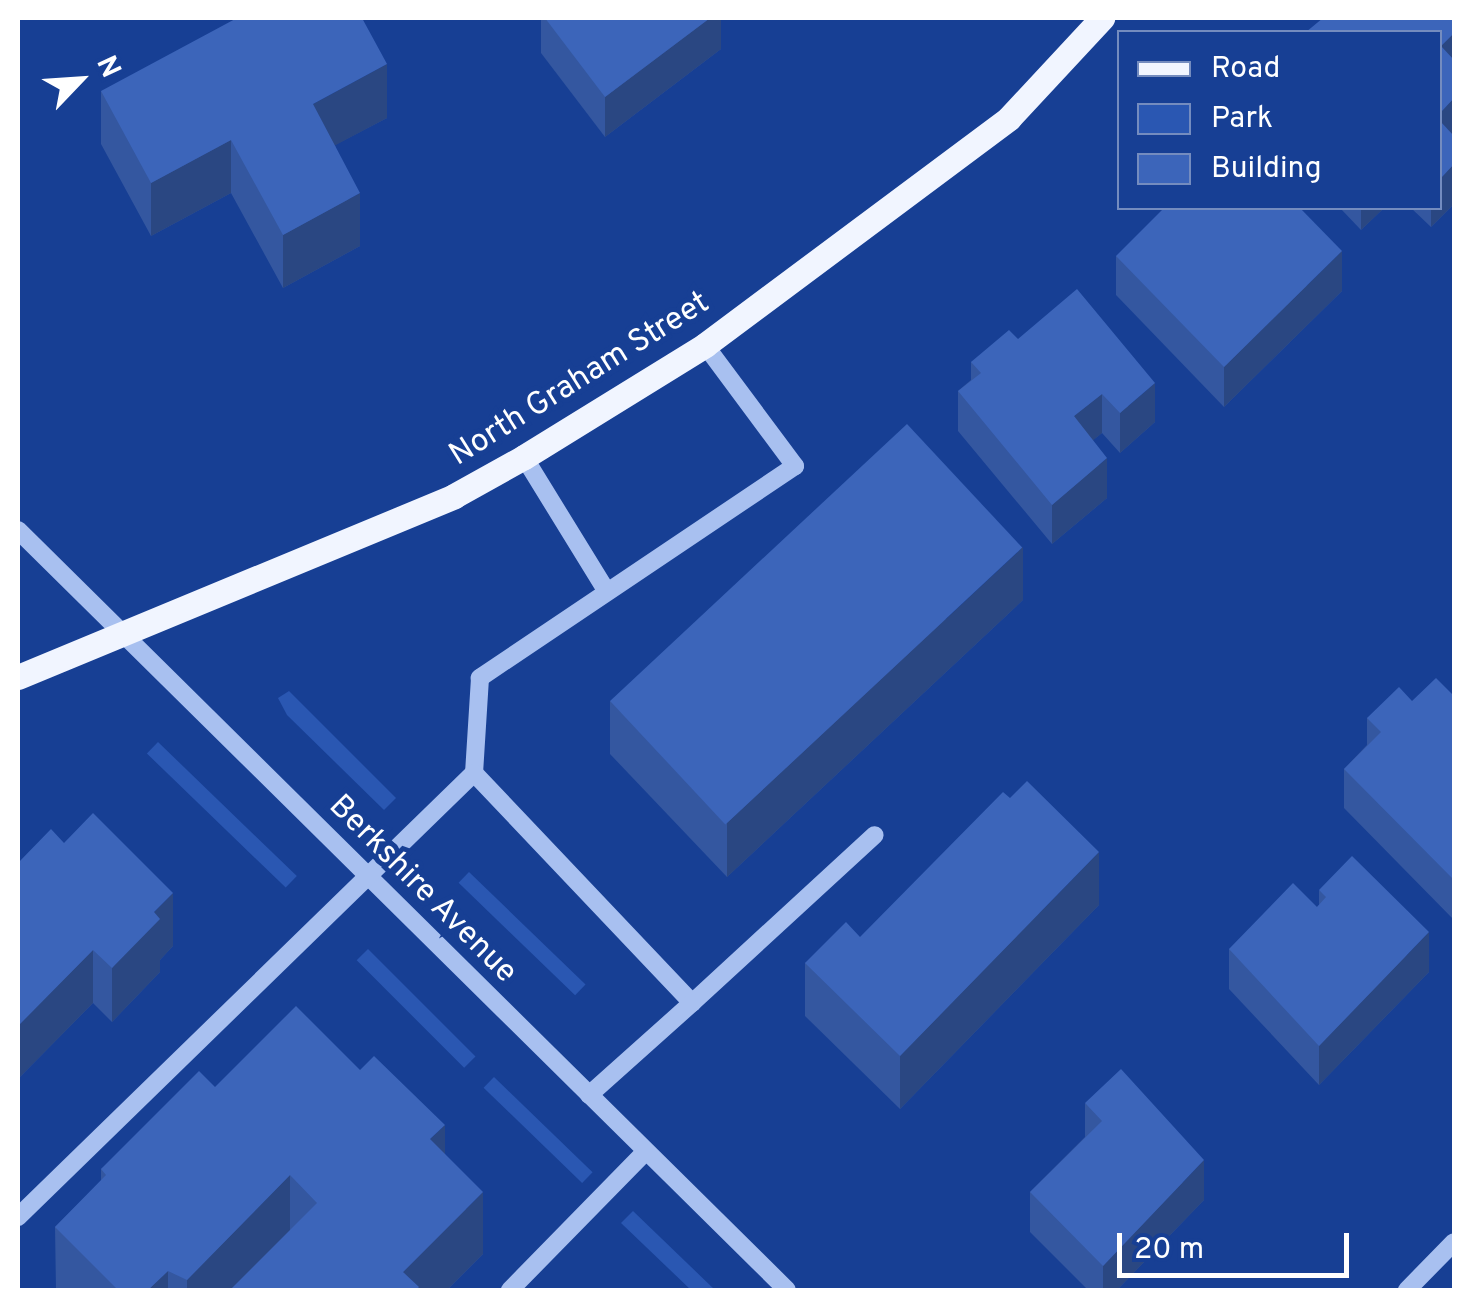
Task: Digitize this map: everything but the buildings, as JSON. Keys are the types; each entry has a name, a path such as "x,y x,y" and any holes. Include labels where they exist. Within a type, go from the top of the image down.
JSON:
{"main road":[{"name":"North Graham Street","path":"18,677 454,496 524,458 705,345 1009,118 1102,18"}],"street":[{"path":"18,1217 474,773 480,678 796,466 705,345"},
{"path":"524,458 607,592"},
{"name":"Berkshire Avenue","path":"18,530 787,1290"},
{"path":"474,773 692,1004"},
{"path":"589,1095 875,835"},
{"path":"510,1290 646,1151"},
{"path":"1407,1290 1454,1242"}],"green space":[{"path":"289,691 396,798 384,810 287,715 278,698"},
{"path":"158,742 297,876 286,888 147,754"},
{"path":"469,872 586,985 575,995 459,883"},
{"path":"368,949 475,1056 464,1068 357,960"},
{"path":"494,1077 593,1172 582,1183 484,1088"},
{"path":"633,1211 715,1290 691,1290 621,1223"}]}
